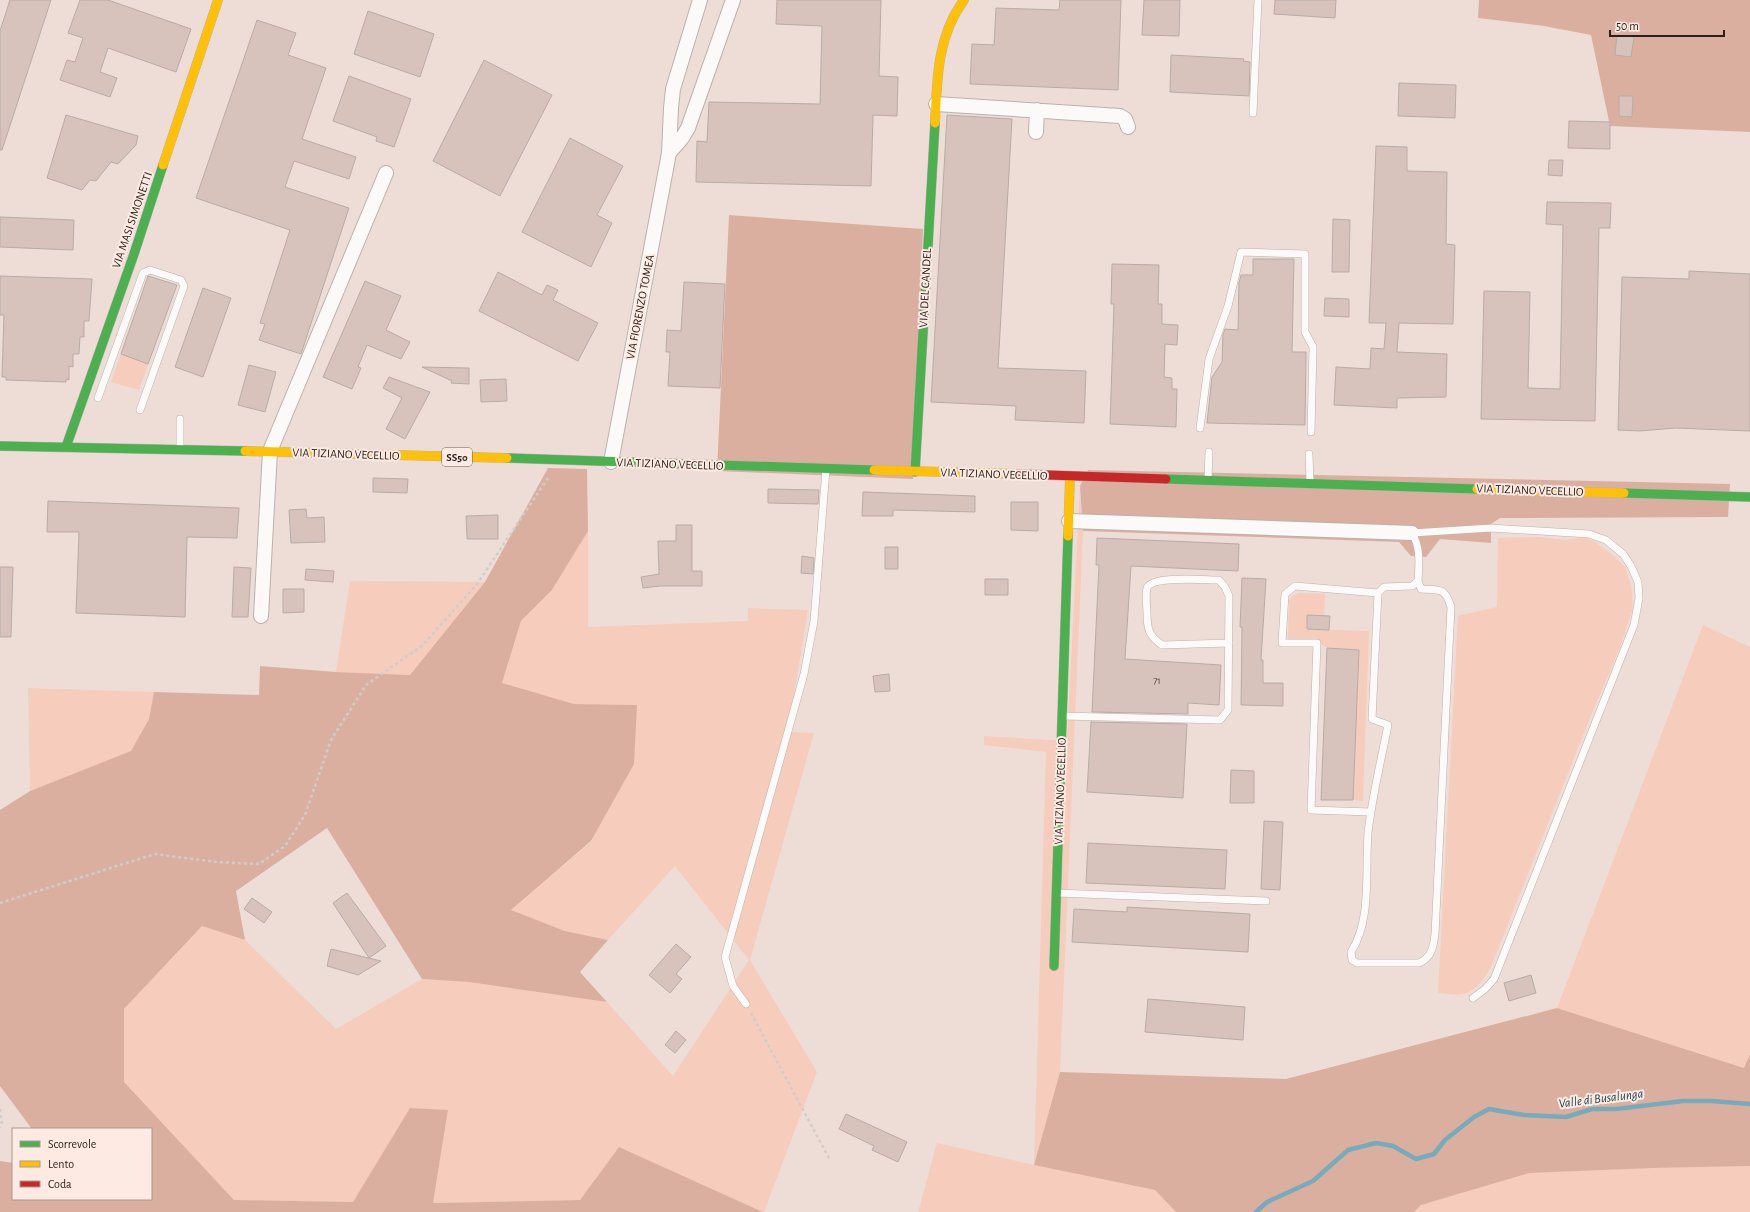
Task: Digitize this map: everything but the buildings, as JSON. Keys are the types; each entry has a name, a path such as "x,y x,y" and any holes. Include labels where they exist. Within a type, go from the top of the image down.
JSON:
{"main road":[{"name":"VIA MASI SIMONETTI","path":"66,447 134,254 218,0"},
{"name":"VIA DEL CANDEL","path":"915,472 936,104 944,38 955,14 964,0"},
{"name":"VIA TIZIANO VECELLIO","path":"0,446 270,451 1750,497"},
{"name":"VIA TIZIANO VECELLIO","path":"1054,966 1070,477"}],"street":[{"name":"VIA FIORENZO TOMEA","path":"611,462 669,152 670,108 673,89 700,0"},
{"path":"669,152 682,138 688,128 732,0"},
{"path":"936,104 1120,116 1125,119 1128,127"},
{"path":"1036,132 1038,110"},
{"path":"261,616 270,451 386,172"},
{"path":"1069,521 1412,533"}],"lane":[{"path":"1253,113 1258,0"},
{"path":"1200,428 1209,359 1228,306 1240,252 1305,254 1305,332 1312,347 1311,432"},
{"path":"98,398 144,273 150,270 181,280 184,286 140,410"},
{"path":"180,419 180,450"},
{"path":"1208,481 1209,452"},
{"path":"1310,454 1310,484"},
{"path":"746,1004 733,986 725,957 804,674 814,621 826,469"},
{"path":"1418,581 1412,586 1384,587 1378,593 1372,719 1388,725 1368,833 1364,915 1357,943 1350,952 1352,960 1357,963 1419,963 1427,959 1433,951 1451,607 1447,595 1442,590 1421,589 1418,581 1418,545 1412,533 1491,528 1589,534 1606,540 1623,554 1631,566 1638,582 1639,598 1634,625 1503,957 1494,979 1485,989 1473,998"},
{"path":"1062,716 1220,720 1228,710 1229,643 1229,596 1225,587 1219,580 1162,580 1152,582 1147,589 1147,628 1154,640 1162,644 1229,643"},
{"path":"1371,812 1311,810 1317,643 1282,643 1285,594 1295,586 1378,593"},
{"path":"1057,893 1266,901"}],"path":[{"path":"0,904 155,854 216,862 259,864 285,846 306,815 331,740 366,685 423,645 478,584 559,461"},
{"path":"746,1004 830,1160"},
{"path":"0,1109 2,1125 0,1127"}],"shaded area":[{"path":"1479,0 1750,0 1750,132 1610,126 1591,35 1544,26 1478,18"},
{"path":"729,215 923,229 913,479 717,471"},
{"path":"121,354 148,364 139,390 111,382"},
{"path":"548,468 587,469 588,531 552,590 521,621 502,683 574,704 637,705 634,764 591,841 511,910 565,931 608,940 580,972 607,1002 469,982 422,979 327,828 236,891 245,940 202,926 124,1009 124,1082 234,1200 353,1202 410,1108 448,1110 433,1203 580,1200 619,1147 763,1212 0,1212 0,1161 12,1163 12,1200 152,1200 152,1128 31,1128 0,1086 0,810 30,791 131,751 149,719 154,692 259,695 260,666 336,672 410,675 485,582"},
{"path":"1088,470 1730,484 1728,517 1500,518 1491,524 1491,543 1440,539 1426,557 1411,556 1399,542 1083,531 1080,486"},
{"path":"1080,486 1083,531 1060,1072 1034,1165 1046,752 984,745 984,736 1067,741"},
{"path":"588,531 588,627 748,621 748,608 808,610 788,732 814,733 750,960 817,1072 764,1212 619,1147 580,1200 433,1203 448,1111 411,1108 353,1202 234,1200 124,1083 124,1009 202,926 245,940 336,1029 422,979 469,982 607,1002 673,1076 749,960 675,866 608,940 565,931 511,910 592,841 637,705 574,704 502,684 521,621 552,590"},
{"path":"1539,537 1567,540 1583,537 1594,541 1614,556 1625,567 1631,585 1633,608 1619,650 1592,713 1490,969 1479,984 1469,992 1463,994 1438,993 1458,616 1497,607 1498,538"},
{"path":"350,581 485,582 410,675 336,672"},
{"path":"1299,593 1325,594 1324,616 1308,616 1307,629 1369,631 1363,801 1353,800 1359,650 1327,648 1315,640 1288,639 1289,601 1292,596"},
{"path":"1703,625 1750,647 1750,1053 1745,1068 1557,1008"},
{"path":"28,688 154,692 149,719 131,751 30,791"},
{"path":"1557,1008 1744,1068 1750,1054 1750,1166 1529,1173 1421,1205 1414,1212 1176,1212 1155,1190 1034,1165 1060,1072 1286,1079"},
{"path":"937,1143 1155,1190 1176,1212 918,1212"},
{"path":"1750,1166 1750,1212 1414,1212 1421,1205 1529,1173"}],"waterway":[{"name":"Valle di Busalunga","path":"1256,1212 1267,1202 1313,1181 1348,1150 1376,1143 1393,1146 1416,1159 1434,1154 1445,1140 1474,1117 1489,1109 1524,1115 1566,1117 1592,1109 1616,1109 1683,1101 1712,1101 1750,1104"}],"traffic: fast":[{"path":"915,472 935,123"},
{"path":"66,447 134,254 163,165"},
{"path":"0,446 245,451"},
{"path":"507,458 874,470"},
{"path":"1166,479 1477,489"},
{"path":"1624,493 1750,497"},
{"path":"1054,966 1068,536"}],"traffic: slow":[{"path":"163,165 218,0"},
{"path":"935,123 938,75 943,43 948,28 964,0"},
{"path":"245,451 507,458"},
{"path":"874,470 1018,474"},
{"path":"1068,536 1070,477"},
{"path":"1477,489 1624,493"}],"traffic: jam":[{"path":"1018,474 1166,479"}]}
